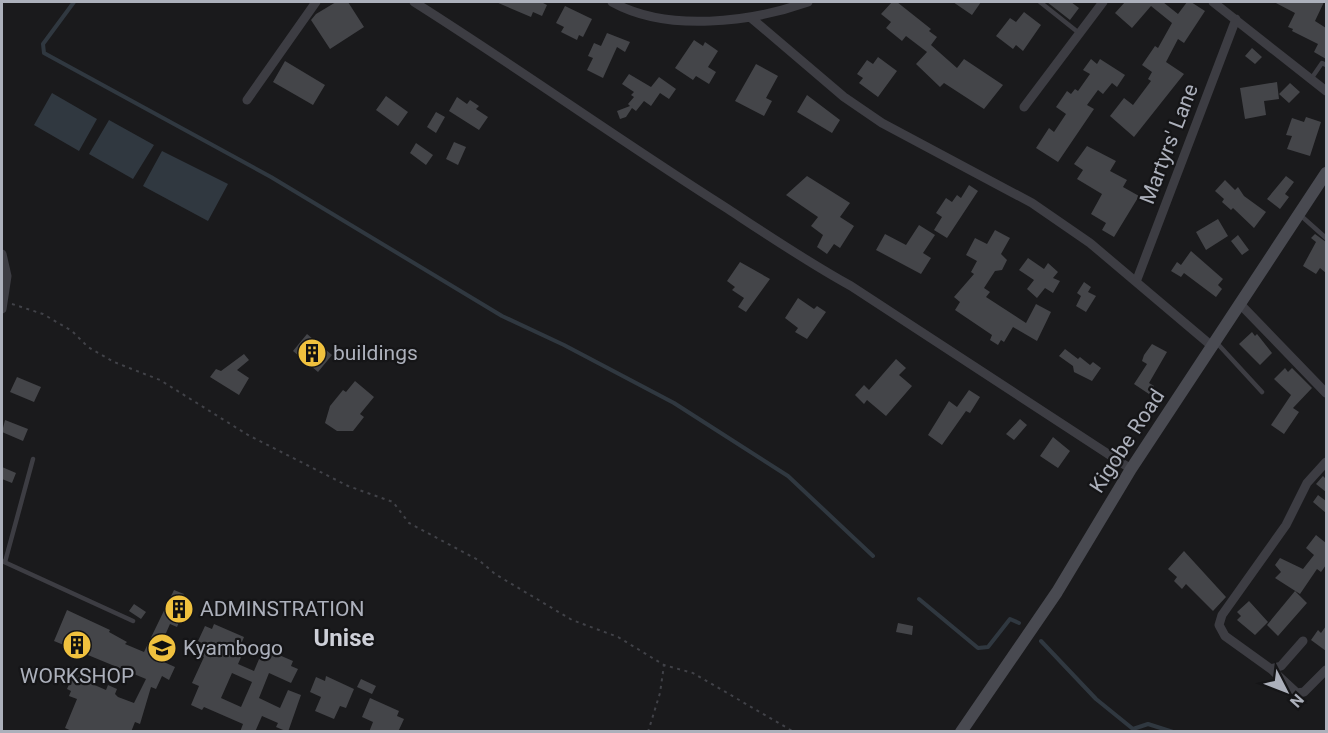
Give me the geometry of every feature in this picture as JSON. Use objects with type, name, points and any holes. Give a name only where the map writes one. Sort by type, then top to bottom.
[{"type":"street","points":[[248,100],[316,2]]},
{"type":"street","points":[[414,2],[496,54],[613,136],[810,264],[851,286],[1131,469]]},
{"type":"street","points":[[612,2],[662,18],[705,21],[750,17],[808,2]]},
{"type":"street","points":[[1024,107],[1103,2]]},
{"type":"street","points":[[1213,2],[1326,91]]},
{"type":"street","points":[[1227,12],[1232,2]]},
{"type":"street","points":[[750,17],[784,48],[854,104],[911,140],[1032,203],[1090,243],[1215,344]]},
{"type":"street","name":"Martyrs' Lane","points":[[1136,282],[1236,19]]},
{"type":"street","name":"Kigobe Road","points":[[962,732],[1057,592],[1131,469],[1326,173]]},
{"type":"street","points":[[2,254],[7,276],[3,305]]},
{"type":"street","points":[[1241,305],[1326,393]]},
{"type":"street","points":[[1326,462],[1307,483],[1286,525],[1222,615],[1219,625],[1225,636],[1271,669],[1298,693],[1304,692],[1326,670]]},
{"type":"street","points":[[1271,669],[1281,666],[1303,641]]},
{"type":"lane","points":[[1040,2],[1079,33]]},
{"type":"lane","points":[[1311,79],[1322,63],[1326,65]]},
{"type":"lane","points":[[1299,214],[1326,238]]},
{"type":"lane","points":[[1215,344],[1262,392]]},
{"type":"lane","points":[[33,459],[3,561],[133,621]]},
{"type":"path","points":[[3,305],[43,314],[72,331],[88,347],[114,362],[160,380],[248,435],[348,486],[393,502],[409,523],[480,561],[524,592],[572,620],[618,637],[664,665],[693,673],[794,732]]},
{"type":"path","points":[[648,732],[660,693],[664,665]]},
{"type":"shaded area","points":[[52,93],[97,119],[79,151],[34,125]]},
{"type":"shaded area","points":[[109,120],[154,145],[133,179],[89,154]]},
{"type":"shaded area","points":[[162,151],[228,184],[208,221],[143,186]]},
{"type":"building","points":[[336,2],[348,2],[364,27],[330,49],[311,20],[316,14]]},
{"type":"building","points":[[496,2],[541,2],[547,5],[542,16],[533,12],[531,17]]},
{"type":"building","points":[[892,2],[897,2],[931,29],[929,31],[937,37],[931,45],[957,68],[964,59],[1003,85],[984,109],[944,83],[940,87],[916,64],[927,52],[906,36],[902,41],[886,28],[891,22],[881,14]]},
{"type":"building","points":[[953,2],[981,2],[972,15]]},
{"type":"building","points":[[1047,2],[1071,2],[1079,8],[1070,20]]},
{"type":"building","points":[[1125,2],[1163,2],[1178,14],[1187,2],[1191,2],[1205,11],[1184,43],[1178,39],[1166,62],[1184,74],[1134,137],[1110,116],[1124,98],[1133,105],[1151,81],[1148,79],[1152,72],[1142,65],[1155,46],[1158,48],[1172,23],[1151,6],[1132,28],[1115,13]]},
{"type":"building","points":[[1274,2],[1324,2],[1315,21],[1326,28],[1326,59],[1314,52],[1318,44],[1288,27],[1295,13]]},
{"type":"building","points":[[565,6],[592,19],[583,37],[579,35],[577,40],[561,32],[564,27],[556,23]]},
{"type":"building","points":[[1024,12],[1041,25],[1023,51],[1016,45],[1013,49],[996,36],[1010,18],[1016,22]]},
{"type":"building","points":[[607,33],[630,42],[625,52],[617,47],[603,78],[587,70],[593,58],[588,56],[594,43],[601,46]]},
{"type":"building","points":[[694,40],[703,46],[705,42],[718,51],[708,67],[716,72],[709,84],[696,76],[693,80],[675,68]]},
{"type":"building","points":[[1252,48],[1262,57],[1255,64],[1245,56]]},
{"type":"building","points":[[878,57],[897,71],[878,97],[859,83],[863,78],[857,74],[867,60],[873,64]]},
{"type":"building","points":[[1091,59],[1097,64],[1100,59],[1125,75],[1117,87],[1112,83],[1103,94],[1098,90],[1087,105],[1094,109],[1058,162],[1036,148],[1049,128],[1054,132],[1066,114],[1056,107],[1067,91],[1071,94],[1075,89],[1078,91],[1090,74],[1083,70]]},
{"type":"building","points":[[285,61],[325,85],[313,105],[273,82]]},
{"type":"building","points":[[756,64],[778,76],[766,98],[772,101],[764,116],[735,101]]},
{"type":"building","points":[[629,74],[651,87],[659,77],[676,89],[669,99],[660,93],[651,106],[644,101],[636,111],[632,108],[626,117],[620,119],[617,111],[630,106],[628,104],[634,97],[631,95],[634,92],[622,84]]},
{"type":"building","points":[[1277,82],[1279,99],[1264,101],[1266,115],[1245,119],[1240,88]]},
{"type":"building","points":[[1290,83],[1300,92],[1289,103],[1279,94]]},
{"type":"building","points":[[807,95],[840,120],[832,133],[797,112]]},
{"type":"building","points":[[386,96],[408,112],[398,126],[376,110]]},
{"type":"building","points":[[457,97],[467,104],[470,100],[479,106],[476,109],[488,117],[479,130],[449,111]]},
{"type":"building","points":[[436,112],[445,117],[436,133],[427,127]]},
{"type":"building","points":[[1306,117],[1321,122],[1310,156],[1287,149],[1292,136],[1286,135],[1292,118],[1304,122]]},
{"type":"building","points":[[454,142],[466,147],[458,165],[446,159]]},
{"type":"building","points":[[416,143],[433,155],[426,165],[410,153]]},
{"type":"building","points":[[1087,146],[1116,161],[1110,171],[1127,180],[1123,187],[1139,196],[1114,237],[1102,230],[1106,223],[1091,214],[1102,194],[1077,179],[1083,170],[1074,164]]},
{"type":"building","points":[[807,176],[850,203],[840,217],[854,226],[840,248],[834,244],[827,254],[817,247],[823,235],[811,226],[818,217],[786,195]]},
{"type":"building","points":[[1286,176],[1294,182],[1285,194],[1289,197],[1280,209],[1267,199]]},
{"type":"building","points":[[1225,180],[1235,190],[1238,187],[1244,196],[1266,212],[1254,228],[1233,208],[1231,210],[1222,202],[1224,199],[1215,191]]},
{"type":"building","points":[[969,185],[978,191],[947,238],[934,230],[942,217],[936,213],[946,198],[952,202],[957,195],[961,198]]},
{"type":"building","points":[[1218,219],[1228,236],[1206,250],[1196,232]]},
{"type":"building","points":[[919,225],[935,235],[923,253],[931,258],[921,274],[876,250],[885,234],[906,245]]},
{"type":"building","points":[[995,230],[1010,238],[1001,254],[1007,260],[1002,270],[995,271],[984,288],[990,292],[986,297],[1026,323],[1036,304],[1051,312],[1037,341],[1013,327],[1004,342],[1001,340],[998,345],[990,340],[992,335],[955,310],[960,302],[954,297],[974,274],[971,272],[977,261],[966,255],[975,238],[987,244]]},
{"type":"building","points":[[1315,234],[1326,242],[1326,273],[1320,268],[1316,274],[1303,266],[1316,242],[1311,238]]},
{"type":"building","points":[[1238,235],[1249,250],[1242,255],[1231,241]]},
{"type":"building","points":[[1191,251],[1223,279],[1218,285],[1222,289],[1216,297],[1184,273],[1181,277],[1171,271],[1177,262],[1181,265]]},
{"type":"building","points":[[1028,258],[1044,269],[1048,263],[1058,272],[1053,278],[1060,281],[1053,293],[1045,288],[1037,298],[1027,289],[1034,280],[1019,270]]},
{"type":"building","points":[[740,262],[770,279],[746,312],[738,307],[744,298],[732,290],[735,287],[727,281]]},
{"type":"building","points":[[1084,282],[1091,287],[1088,292],[1096,296],[1086,312],[1076,306],[1081,296],[1077,293]]},
{"type":"building","points":[[798,298],[814,309],[817,306],[826,312],[807,339],[795,332],[798,328],[785,318]]},
{"type":"building","points":[[1252,332],[1255,336],[1257,334],[1272,353],[1260,365],[1239,344]]},
{"type":"building","name":"buildings","points":[[307,334],[332,355],[318,372],[293,351]]},
{"type":"building","points":[[1152,344],[1167,352],[1149,383],[1154,386],[1149,394],[1134,384],[1147,364],[1142,361]]},
{"type":"building","points":[[1065,349],[1078,359],[1080,357],[1090,365],[1093,362],[1101,368],[1092,381],[1074,372],[1073,366],[1059,356]]},
{"type":"building","points":[[244,354],[249,360],[237,370],[249,378],[239,395],[210,377],[216,369],[221,371]]},
{"type":"building","points":[[896,359],[906,368],[899,375],[912,386],[886,416],[867,400],[864,404],[855,395],[864,385],[869,390]]},
{"type":"building","points":[[1285,368],[1288,372],[1292,368],[1312,388],[1293,408],[1299,412],[1284,434],[1271,425],[1291,395],[1274,379]]},
{"type":"building","points":[[17,377],[41,387],[34,402],[10,392]]},
{"type":"building","points":[[355,381],[374,397],[360,414],[364,417],[353,431],[337,431],[325,423],[330,406],[343,390],[346,392]]},
{"type":"building","points":[[969,390],[980,397],[970,413],[966,411],[942,445],[928,435],[949,401],[957,407]]},
{"type":"building","points":[[1020,419],[1027,425],[1014,440],[1006,434]]},
{"type":"building","points":[[5,420],[28,429],[23,441],[2,432]]},
{"type":"building","points":[[1053,437],[1070,451],[1058,468],[1040,456]]},
{"type":"building","points":[[2,467],[16,473],[12,483],[2,479]]},
{"type":"building","points":[[1323,476],[1326,479],[1326,492],[1316,484]]},
{"type":"building","points":[[1318,495],[1326,501],[1326,513],[1313,502]]},
{"type":"building","points":[[1316,535],[1326,543],[1326,565],[1321,572],[1317,569],[1300,594],[1275,578],[1281,572],[1275,565],[1280,558],[1303,569],[1314,555],[1306,548]]},
{"type":"building","points":[[1184,551],[1226,597],[1213,611],[1186,584],[1182,589],[1174,581],[1177,577],[1168,569]]},
{"type":"building","points":[[174,590],[184,594],[181,600],[187,603],[177,627],[170,624],[155,658],[175,667],[169,680],[162,676],[156,689],[151,687],[140,724],[135,722],[131,732],[74,732],[65,728],[77,699],[69,696],[71,691],[67,689],[73,675],[78,677],[80,672],[89,675],[87,681],[90,683],[106,690],[108,685],[117,689],[115,694],[118,697],[134,703],[146,679],[54,641],[67,610],[110,630],[109,632],[127,642],[125,644],[144,652]]},
{"type":"building","points":[[1295,591],[1307,603],[1278,636],[1267,625]]},
{"type":"building","points":[[1249,601],[1268,622],[1255,635],[1237,620],[1241,616],[1237,612]]},
{"type":"building","points":[[134,604],[146,612],[141,619],[129,611]]},
{"type":"building","points":[[898,623],[913,626],[912,635],[896,632]]},
{"type":"building","points":[[214,624],[244,637],[242,642],[247,644],[238,664],[254,671],[262,652],[270,656],[272,652],[293,661],[291,666],[298,669],[291,683],[269,673],[259,698],[280,708],[288,690],[301,695],[288,732],[276,727],[278,723],[262,716],[255,732],[240,732],[243,724],[204,707],[202,710],[191,705],[199,686],[192,683],[204,657],[198,654],[204,644],[198,641],[205,626],[212,629]],"holes":[[[232,673],[252,682],[241,707],[221,698]]]},
{"type":"building","points":[[1326,626],[1326,651],[1311,640],[1318,630],[1321,633]]},
{"type":"building","points":[[326,676],[354,689],[346,708],[340,706],[334,719],[315,711],[321,697],[310,692],[316,677],[325,681]]},
{"type":"building","points":[[361,679],[376,686],[372,694],[357,687]]},
{"type":"building","points":[[370,698],[399,711],[397,716],[404,719],[398,732],[369,732],[373,722],[362,717]]},
{"type":"waterway","points":[[74,2],[43,44],[44,53],[271,177],[502,316],[564,345],[674,403],[788,476],[873,556]]},
{"type":"waterway","points":[[919,599],[978,648],[988,647],[1010,619],[1019,623]]},
{"type":"waterway","points":[[1041,641],[1096,699],[1133,729],[1148,724],[1173,732]]},
{"type":"place","name":"buildings","points":[[312,353]]},
{"type":"place","name":"ADMINSTRATION","points":[[179,609]]},
{"type":"place","name":"WORKSHOP","points":[[77,645]]},
{"type":"place","name":"Kyambogo","points":[[162,648]]},
{"type":"district","name":"Unise","points":[[344,638]]}]
